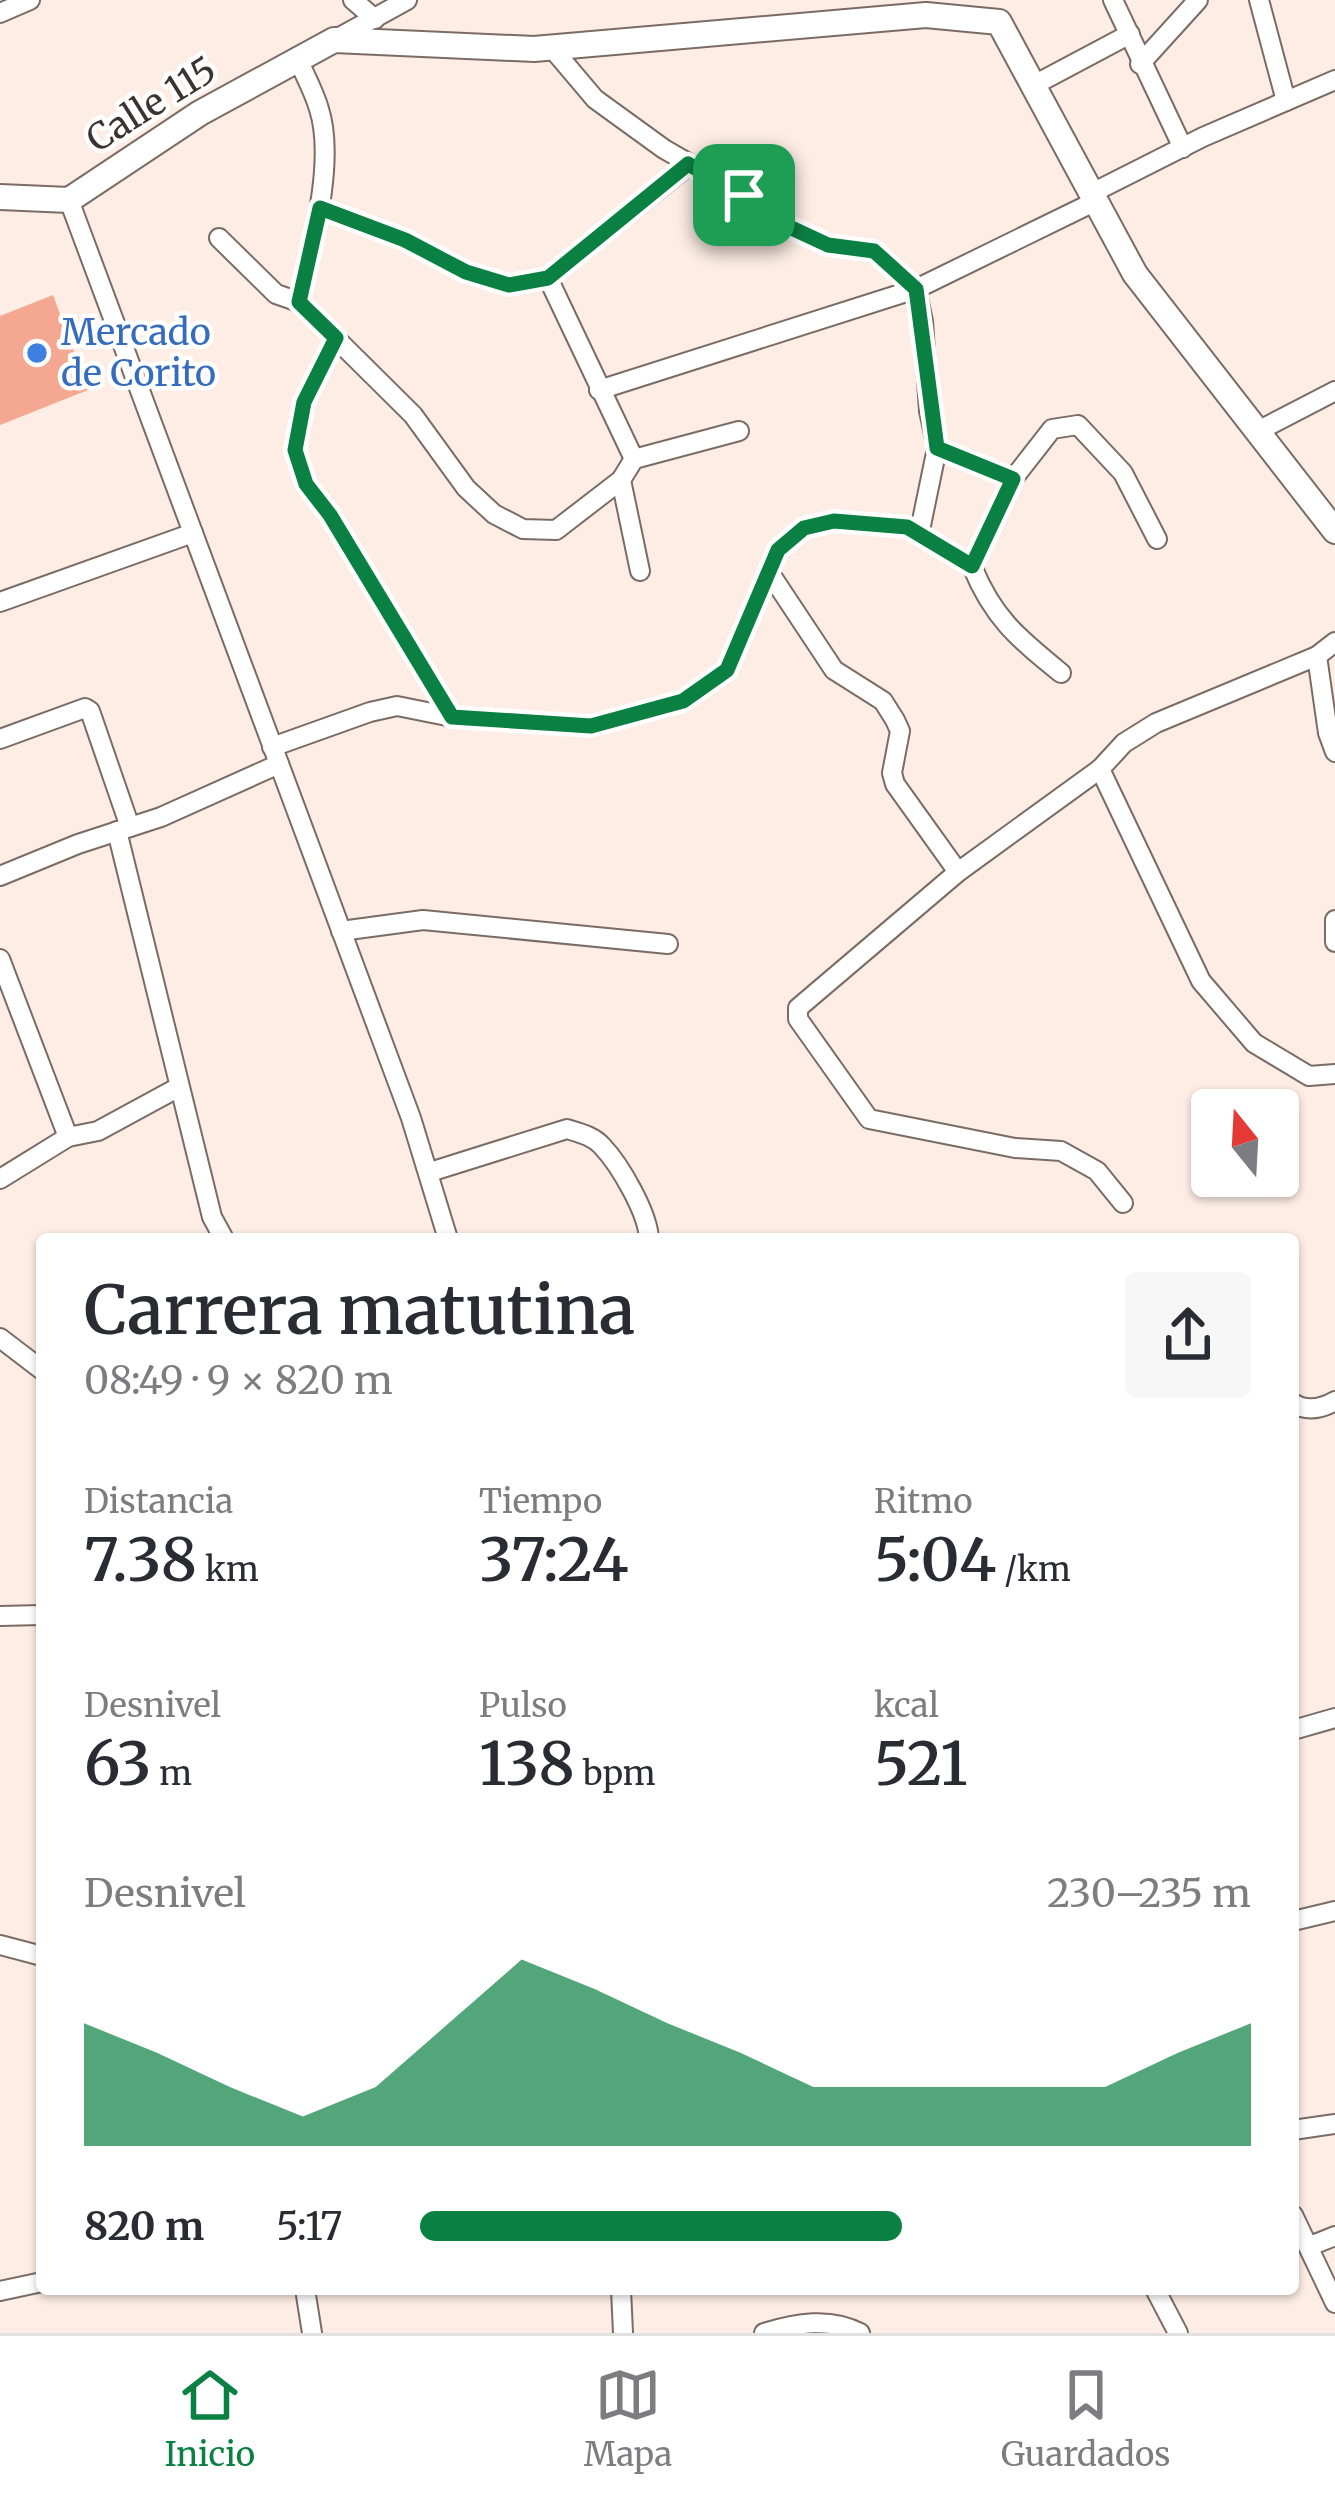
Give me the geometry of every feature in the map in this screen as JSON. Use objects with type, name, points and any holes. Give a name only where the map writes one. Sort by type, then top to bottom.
[{"type":"street","points":[[0,13],[30,0]]},
{"type":"street","points":[[353,0],[375,19]]},
{"type":"street","points":[[334,40],[407,0]]},
{"type":"street","points":[[1113,0],[1183,148]]},
{"type":"street","points":[[1140,64],[1198,0]]},
{"type":"street","points":[[1259,0],[1286,101]]},
{"type":"street","points":[[334,40],[551,47],[995,11],[1136,274],[1335,531]]},
{"type":"street","points":[[1034,86],[1130,34]]},
{"type":"street","name":"Calle 115","points":[[0,197],[68,200],[200,113],[334,40]]},
{"type":"street","points":[[551,47],[595,99],[688,164],[806,235],[828,245],[874,251],[916,289],[937,448],[919,535]]},
{"type":"street","points":[[297,57],[323,128],[320,208],[299,302]]},
{"type":"street","points":[[599,390],[916,289],[1183,148],[1335,80]]},
{"type":"street","points":[[320,208],[405,240],[466,272],[509,285],[548,278],[688,164]]},
{"type":"street","points":[[68,200],[430,1172],[446,1233]]},
{"type":"street","points":[[219,238],[276,294],[299,302],[413,415],[466,488],[494,514],[523,529],[556,530],[621,480],[634,459],[739,431]]},
{"type":"street","points":[[548,278],[634,459]]},
{"type":"street","points":[[336,338],[304,402],[295,450],[306,484],[452,717]]},
{"type":"street","points":[[1258,431],[1335,391]]},
{"type":"street","points":[[972,566],[1013,479],[1052,429],[1078,425],[1123,473],[1157,539]]},
{"type":"street","points":[[937,448],[1013,479]]},
{"type":"street","points":[[621,480],[640,571]]},
{"type":"street","points":[[0,876],[124,829],[370,712],[397,706],[452,717],[591,726],[683,701],[727,670],[778,550],[804,528],[834,521],[907,527],[972,566],[985,598],[1007,629],[1061,673]]},
{"type":"street","points":[[0,602],[193,532]]},
{"type":"street","points":[[771,574],[835,670],[883,701],[895,720],[900,731],[892,773],[895,784],[958,872]]},
{"type":"street","points":[[1123,1203],[1097,1171],[1061,1151],[1016,1148],[869,1119],[798,1019],[798,1007],[958,872],[1100,769],[1124,743],[1156,724],[1317,656],[1335,642]]},
{"type":"street","points":[[1317,656],[1335,752]]},
{"type":"street","points":[[0,740],[85,708],[90,711],[124,829],[179,1087],[212,1217],[221,1233]]},
{"type":"street","points":[[1100,769],[1201,982],[1254,1042],[1310,1076],[1335,1074]]},
{"type":"street","points":[[341,931],[422,920],[668,944]]},
{"type":"street","points":[[1335,920],[1335,942]]},
{"type":"street","points":[[0,959],[68,1137]]},
{"type":"street","points":[[0,1179],[68,1137],[98,1131],[179,1087]]},
{"type":"street","points":[[430,1172],[568,1129],[602,1145],[644,1212],[648,1233]]},
{"type":"street","points":[[0,1338],[36,1365]]},
{"type":"street","points":[[1299,1407],[1316,1408],[1335,1401]]},
{"type":"street","points":[[0,1616],[36,1615]]},
{"type":"street","points":[[1299,1728],[1335,1718]]},
{"type":"street","points":[[1299,1920],[1335,1912]]},
{"type":"street","points":[[0,1946],[36,1955]]},
{"type":"street","points":[[1299,2129],[1335,2124]]},
{"type":"street","points":[[1299,2226],[1335,2303]]},
{"type":"street","points":[[1310,2246],[1335,2236]]},
{"type":"street","points":[[0,2291],[36,2283]]},
{"type":"street","points":[[306,2295],[312,2333]]},
{"type":"street","points":[[621,2295],[623,2333]]},
{"type":"street","points":[[1158,2295],[1178,2333]]},
{"type":"street","points":[[764,2333],[796,2323],[850,2330]]},
{"type":"building","name":"Mercado de Corito","points":[[53,295],[88,390],[0,425],[0,316]]},
{"type":"place","name":"Mercado de Corito","points":[[37,353]]},
{"type":"route","points":[[688,164],[744,195],[785,225],[828,245],[874,251],[916,289],[937,448],[1013,479],[972,566],[907,527],[834,521],[804,528],[778,550],[727,670],[683,701],[591,726],[452,717],[330,515],[306,484],[295,450],[304,402],[336,338],[299,302],[320,208],[405,240],[466,272],[509,285],[548,278],[688,164]]}]
